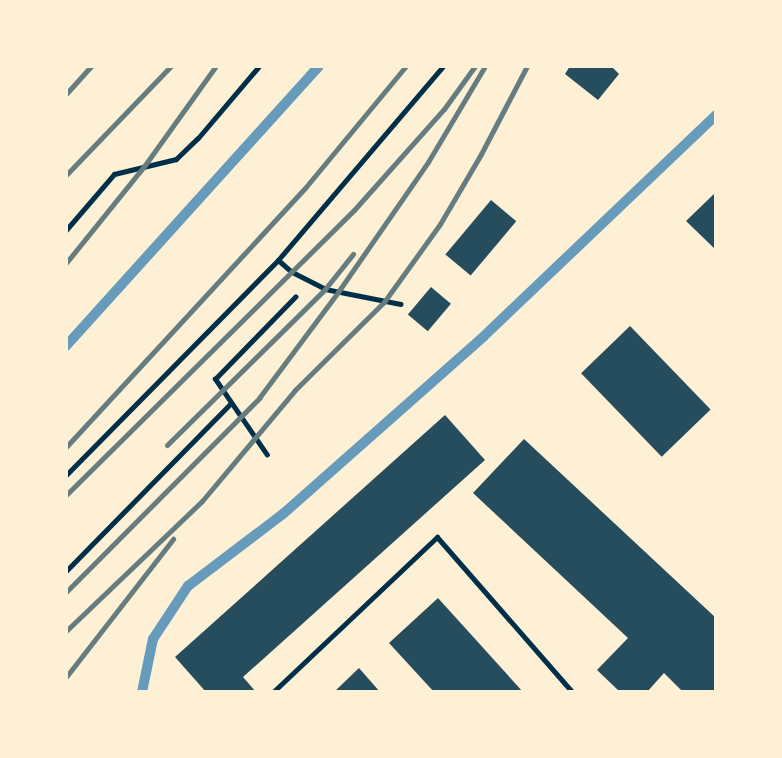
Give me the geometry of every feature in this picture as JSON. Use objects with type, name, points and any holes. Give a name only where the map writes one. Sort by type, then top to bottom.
[{"type":"lane","points":[[66,230],[114,174],[176,159],[198,138],[259,66]]},
{"type":"lane","points":[[66,475],[278,260],[443,66]]},
{"type":"lane","points":[[278,260],[325,289],[401,304]]},
{"type":"lane","points":[[273,691],[437,537],[572,691]]},
{"type":"path","points":[[267,455],[215,379],[310,282]]},
{"type":"path","points":[[66,571],[231,402]]},
{"type":"building","points":[[570,66],[611,66],[619,74],[598,100],[565,74]]},
{"type":"building","points":[[716,192],[716,250],[686,221]]},
{"type":"building","points":[[491,200],[516,221],[471,276],[445,254]]},
{"type":"building","points":[[431,287],[451,304],[428,331],[408,315]]},
{"type":"building","points":[[630,326],[711,409],[662,457],[581,373]]},
{"type":"building","points":[[445,415],[485,460],[243,677],[256,692],[206,692],[175,657]]},
{"type":"building","points":[[524,439],[716,618],[716,692],[683,692],[664,673],[647,692],[620,692],[597,670],[628,638],[473,493]]},
{"type":"building","points":[[438,598],[523,692],[434,692],[389,643]]},
{"type":"building","points":[[359,668],[380,692],[334,692]]},
{"type":"waterway","points":[[66,346],[319,66]]},
{"type":"waterway","points":[[142,692],[153,639],[188,586],[283,514],[484,336],[716,115]]},
{"type":"railway","points":[[66,94],[91,66]]},
{"type":"railway","points":[[66,175],[171,66]]},
{"type":"railway","points":[[66,263],[145,165],[216,66]]},
{"type":"railway","points":[[66,447],[305,188],[406,66]]},
{"type":"railway","points":[[66,495],[354,210],[444,109],[475,66]]},
{"type":"railway","points":[[66,592],[259,398],[338,292],[428,162],[485,66]]},
{"type":"railway","points":[[66,631],[202,501],[295,390],[384,302],[440,224],[481,154],[527,66]]},
{"type":"railway","points":[[167,445],[325,289],[353,254]]},
{"type":"railway","points":[[66,677],[173,539]]}]
